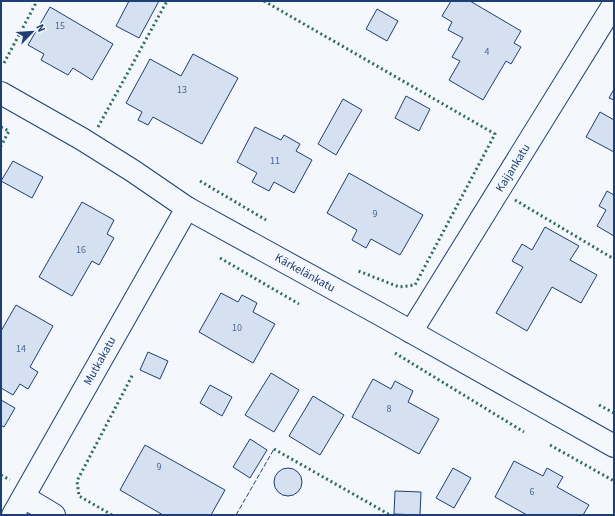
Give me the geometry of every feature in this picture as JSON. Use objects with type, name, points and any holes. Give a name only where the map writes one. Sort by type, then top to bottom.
[{"type":"street","name":"Kaijankatu","points":[[411,332],[614,4]]},
{"type":"street","name":"Kärkelänkatu","points":[[1,93],[82,139],[133,171],[187,208],[614,446]]},
{"type":"street","name":"Mutkakatu","points":[[18,506],[187,208]]},
{"type":"street","points":[[18,506],[54,515]]},
{"type":"building","points":[[129,1],[159,1],[139,38],[116,26]]},
{"type":"building","points":[[451,1],[470,1],[521,31],[514,43],[521,47],[511,64],[506,61],[483,100],[449,80],[460,61],[452,57],[463,38],[448,30],[452,22],[442,16]]},
{"type":"building","points":[[50,7],[113,44],[92,80],[73,68],[68,75],[41,60],[44,54],[28,45]]},
{"type":"building","points":[[377,9],[398,21],[387,41],[366,29]]},
{"type":"building","points":[[193,54],[238,78],[202,144],[153,117],[148,125],[138,120],[142,112],[126,103],[150,59],[181,76]]},
{"type":"building","points":[[614,89],[614,100],[609,98]]},
{"type":"building","points":[[406,96],[430,109],[419,131],[395,118]]},
{"type":"building","points":[[343,99],[362,110],[336,155],[318,144]]},
{"type":"building","points":[[600,112],[614,120],[614,152],[586,137]]},
{"type":"building","points":[[255,127],[281,140],[284,135],[300,144],[296,151],[312,160],[294,193],[274,182],[269,191],[252,182],[257,173],[237,162]]},
{"type":"building","points":[[13,161],[43,177],[32,198],[1,181]]},
{"type":"building","points":[[349,173],[423,215],[400,255],[371,239],[366,248],[352,240],[357,230],[327,213]]},
{"type":"building","points":[[607,191],[614,195],[614,236],[597,226],[606,210],[599,206]]},
{"type":"building","points":[[82,202],[114,220],[107,234],[114,238],[99,265],[92,261],[72,296],[39,277]]},
{"type":"building","points":[[545,227],[579,246],[570,260],[597,275],[581,303],[552,287],[527,331],[496,313],[523,267],[512,261],[522,244],[532,250]]},
{"type":"building","points":[[221,293],[238,302],[242,295],[257,303],[253,312],[275,324],[253,363],[199,332]]},
{"type":"building","points":[[16,305],[53,326],[30,367],[38,372],[28,389],[20,384],[13,395],[1,388],[1,331]]},
{"type":"building","points":[[148,352],[168,361],[160,379],[140,370]]},
{"type":"building","points":[[271,373],[299,390],[274,432],[245,415]]},
{"type":"building","points":[[373,379],[391,389],[395,381],[413,391],[408,402],[439,419],[419,454],[352,417]]},
{"type":"building","points":[[210,385],[232,397],[222,416],[200,403]]},
{"type":"building","points":[[313,396],[344,415],[320,455],[289,436]]},
{"type":"building","points":[[1,400],[15,408],[4,427],[1,425]]},
{"type":"building","points":[[250,439],[267,450],[250,478],[233,467]]},
{"type":"building","points":[[145,445],[225,490],[211,515],[163,515],[120,490]]},
{"type":"building","points":[[514,461],[543,476],[547,468],[563,477],[557,487],[589,505],[583,515],[527,515],[495,497]]},
{"type":"building","points":[[288,468],[298,472],[302,482],[298,492],[288,496],[278,492],[274,482],[278,472]]},
{"type":"building","points":[[453,468],[471,478],[454,508],[436,498]]},
{"type":"building","points":[[395,491],[421,492],[420,515],[394,514]]},
{"type":"hedge","points":[[4,63],[37,1]]},
{"type":"hedge","points":[[98,127],[167,1]]},
{"type":"hedge","points":[[264,1],[495,134],[415,285],[399,287],[356,270]]},
{"type":"hedge","points":[[1,127],[9,131],[1,146]]},
{"type":"hedge","points":[[200,181],[266,220]]},
{"type":"hedge","points":[[515,200],[614,259]]},
{"type":"hedge","points":[[220,258],[299,304]]},
{"type":"hedge","points":[[395,353],[524,432]]},
{"type":"hedge","points":[[112,515],[79,496],[77,481],[133,374]]},
{"type":"hedge","points":[[599,405],[614,413]]},
{"type":"hedge","points":[[550,445],[614,481]]},
{"type":"hedge","points":[[274,449],[390,515]]},
{"type":"hedge","points":[[1,475],[10,480]]},
{"type":"fence","points":[[236,515],[274,449]]}]
